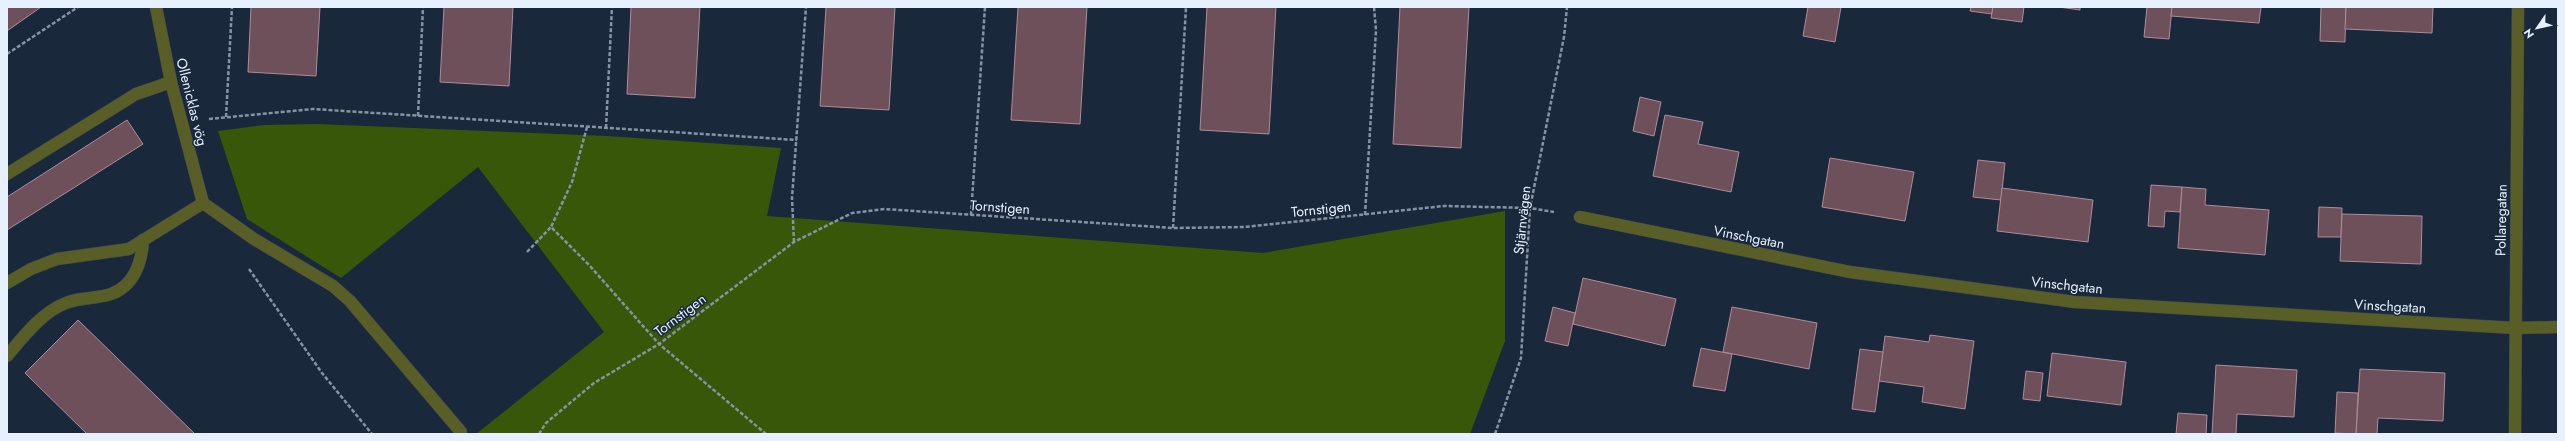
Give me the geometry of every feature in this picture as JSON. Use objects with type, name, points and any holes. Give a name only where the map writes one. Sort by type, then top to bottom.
[{"type":"street","name":"Ollenicklas vög","points":[[156,7],[171,82],[203,203]]},
{"type":"street","name":"Pollaregatan","points":[[2515,434],[2518,7]]},
{"type":"street","points":[[7,174],[136,94],[171,82]]},
{"type":"street","points":[[7,283],[31,269],[57,259],[129,249],[203,203],[254,239],[333,286],[350,301],[461,432]]},
{"type":"street","name":"Vinschgatan","points":[[1580,217],[1850,272],[2075,302],[2515,328],[2558,327]]},
{"type":"street","points":[[7,356],[49,312],[66,303],[111,294],[125,285],[136,272],[142,258],[143,240]]},
{"type":"path","points":[[7,54],[78,7]]},
{"type":"path","points":[[226,117],[232,7]]},
{"type":"path","points":[[418,116],[423,7]]},
{"type":"path","points":[[606,128],[612,7]]},
{"type":"path","points":[[794,242],[792,198],[806,7]]},
{"type":"path","points":[[971,215],[985,7]]},
{"type":"path","points":[[1173,228],[1186,7]]},
{"type":"path","points":[[1365,215],[1376,30],[1374,7]]},
{"type":"path","name":"Stjärnvägen","points":[[1495,434],[1521,358],[1530,208],[1564,37],[1567,7]]},
{"type":"path","points":[[181,122],[313,109],[797,140]]},
{"type":"path","points":[[527,252],[551,227],[572,182],[587,127]]},
{"type":"path","name":"Tornstigen","points":[[539,434],[546,423],[594,384],[659,344],[794,242],[852,213],[884,209],[1173,228],[1244,227],[1444,206],[1530,208]]},
{"type":"path","points":[[551,227],[590,266],[659,344],[766,434]]},
{"type":"path","points":[[247,266],[322,373],[372,434]]},
{"type":"green space","points":[[317,124],[607,136],[781,148],[767,216],[1263,253],[1505,211],[1505,341],[1470,434],[476,434],[604,332],[478,167],[341,278],[247,219],[218,131],[264,125]]},
{"type":"building","points":[[7,7],[41,7],[7,31]]},
{"type":"building","points":[[251,7],[320,7],[316,76],[248,72]]},
{"type":"building","points":[[444,7],[513,7],[509,86],[440,82]]},
{"type":"building","points":[[631,7],[700,7],[695,98],[627,94]]},
{"type":"building","points":[[826,7],[895,7],[889,110],[820,106]]},
{"type":"building","points":[[1018,7],[1087,7],[1080,124],[1011,120]]},
{"type":"building","points":[[1207,7],[1276,7],[1269,134],[1200,130]]},
{"type":"building","points":[[1400,7],[1469,7],[1461,148],[1393,144]]},
{"type":"building","points":[[1808,7],[1841,7],[1835,42],[1803,36]]},
{"type":"building","points":[[1971,7],[1993,7],[1992,14],[1970,11]]},
{"type":"building","points":[[1993,7],[2024,7],[2022,22],[1991,18]]},
{"type":"building","points":[[2059,7],[2080,7],[2080,10]]},
{"type":"building","points":[[2147,7],[2172,7],[2169,39],[2144,37]]},
{"type":"building","points":[[2172,7],[2261,7],[2259,23],[2171,16]]},
{"type":"building","points":[[2321,7],[2346,7],[2345,42],[2320,41]]},
{"type":"building","points":[[2346,7],[2433,7],[2432,33],[2345,29]]},
{"type":"building","points":[[1640,97],[1661,102],[1654,136],[1633,131]]},
{"type":"building","points":[[1665,115],[1703,122],[1698,144],[1739,152],[1731,192],[1653,176]]},
{"type":"building","points":[[127,120],[143,144],[7,230],[7,197]]},
{"type":"building","points":[[1830,158],[1914,172],[1905,221],[1822,207]]},
{"type":"building","points":[[1978,160],[2005,163],[2001,200],[1973,197]]},
{"type":"building","points":[[2151,185],[2182,187],[2180,212],[2165,211],[2164,227],[2148,226]]},
{"type":"building","points":[[2182,187],[2206,189],[2205,205],[2269,210],[2265,255],[2178,248]]},
{"type":"building","points":[[2002,188],[2093,200],[2088,242],[1997,231]]},
{"type":"building","points":[[2319,207],[2342,208],[2341,237],[2318,237]]},
{"type":"building","points":[[2342,214],[2422,216],[2421,264],[2340,261]]},
{"type":"building","points":[[1583,278],[1676,299],[1665,346],[1573,324]]},
{"type":"building","points":[[1553,307],[1575,313],[1568,346],[1545,341]]},
{"type":"building","points":[[1732,307],[1817,323],[1809,369],[1723,352]]},
{"type":"building","points":[[78,320],[195,434],[87,434],[25,373]]},
{"type":"building","points":[[1930,335],[1974,341],[1965,409],[1922,402],[1924,387],[1879,381],[1885,336],[1929,342]]},
{"type":"building","points":[[1701,348],[1732,354],[1725,391],[1693,386]]},
{"type":"building","points":[[1860,349],[1883,352],[1875,412],[1852,409]]},
{"type":"building","points":[[2052,353],[2126,362],[2121,405],[2047,396]]},
{"type":"building","points":[[2216,365],[2297,370],[2294,417],[2237,414],[2236,434],[2212,434]]},
{"type":"building","points":[[2360,369],[2445,373],[2443,421],[2378,418],[2377,434],[2356,434]]},
{"type":"building","points":[[2026,371],[2043,373],[2040,401],[2023,399]]},
{"type":"building","points":[[2337,392],[2358,393],[2356,434],[2335,433]]},
{"type":"building","points":[[2178,413],[2207,415],[2206,434],[2176,434]]}]
